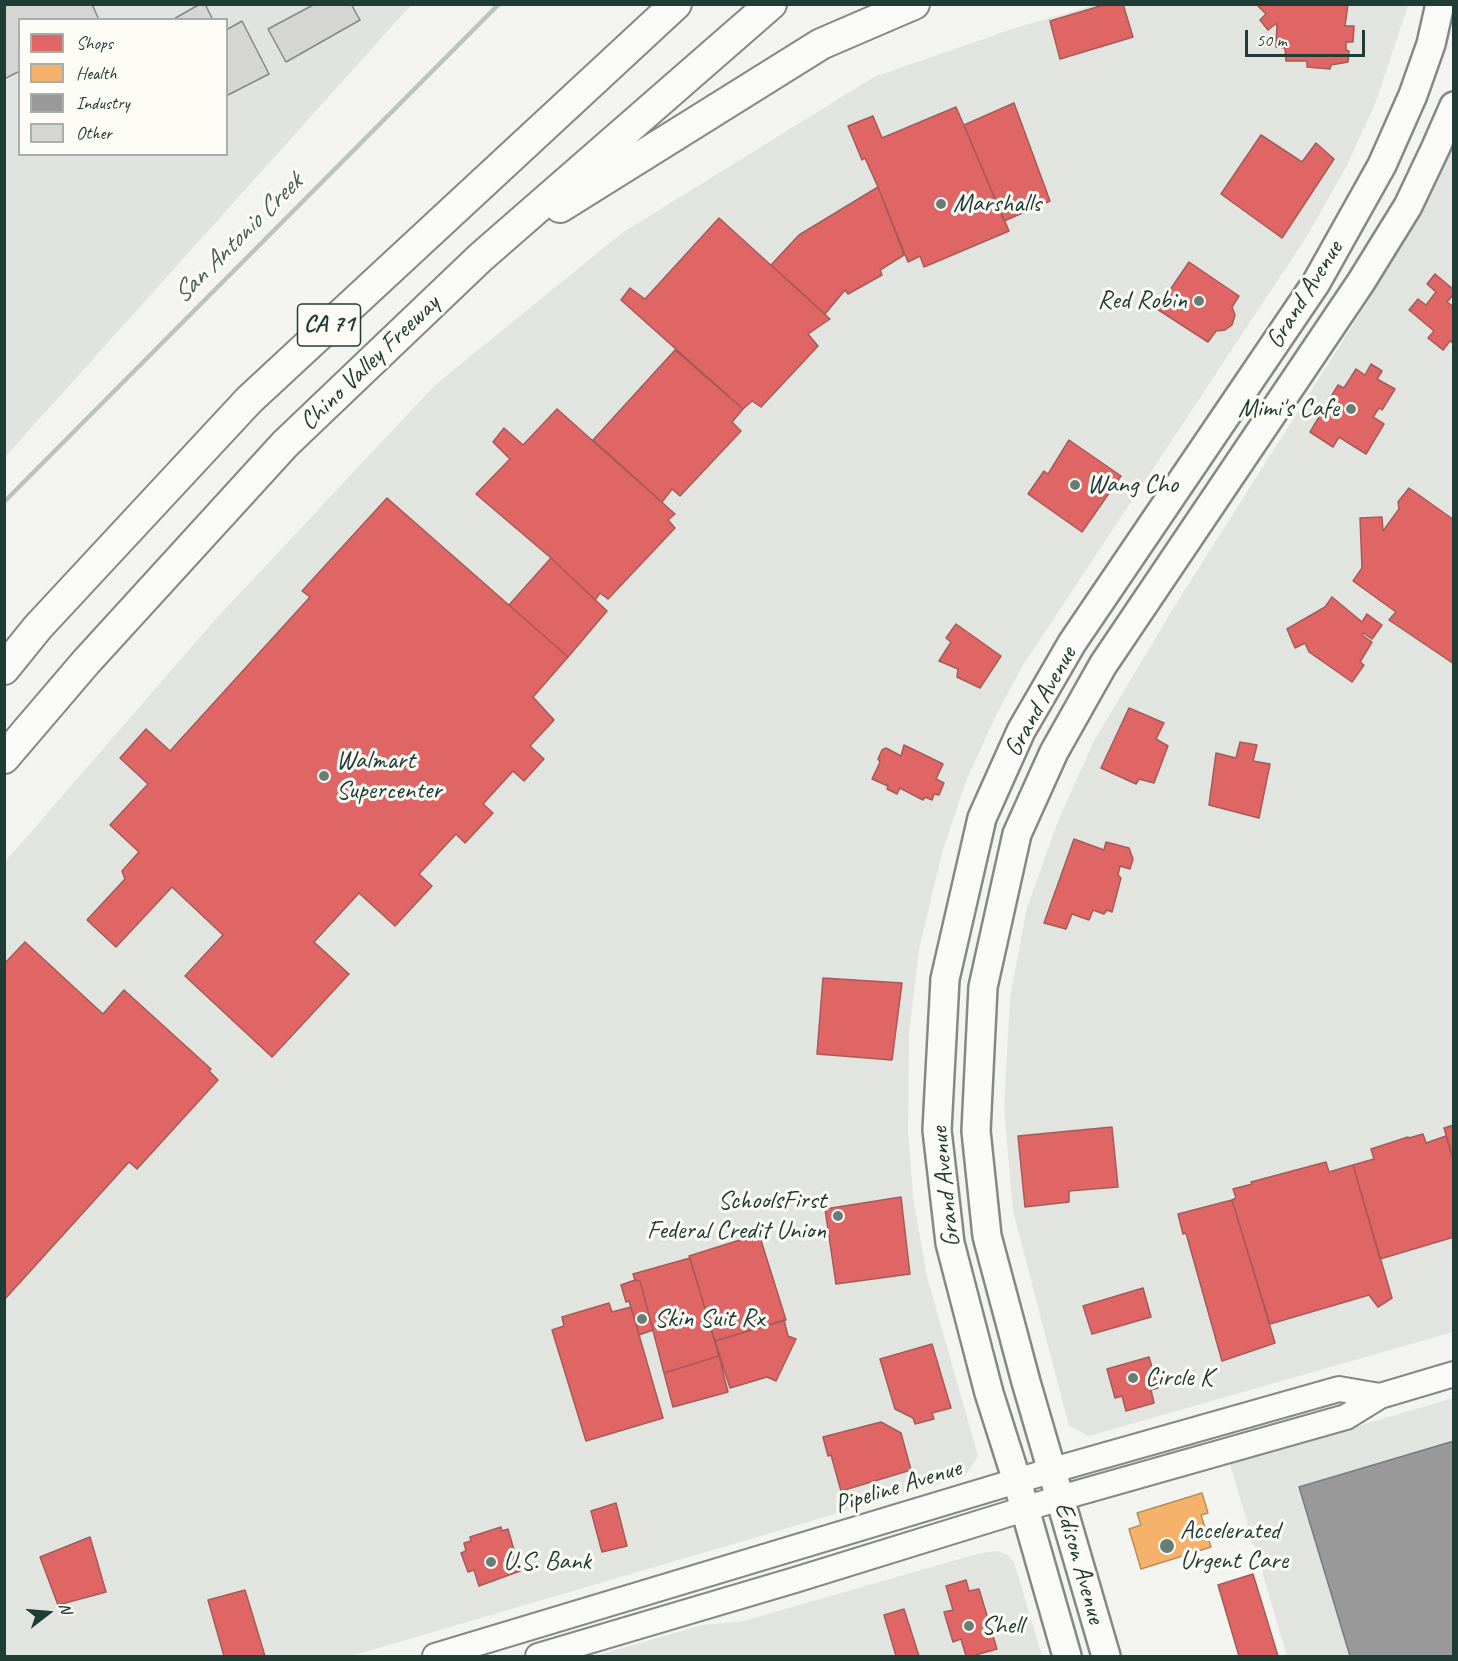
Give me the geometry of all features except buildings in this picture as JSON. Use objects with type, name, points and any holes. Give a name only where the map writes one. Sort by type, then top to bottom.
[{"type":"highway","name":"Chino Valley Freeway","points":[[4,758],[86,662],[285,444],[481,257],[771,4]]},
{"type":"highway","points":[[481,257],[821,44],[914,4]]},
{"type":"highway","name":"Chino Valley Freeway","points":[[4,669],[38,627],[249,400],[675,5]]},
{"type":"main road","name":"Grand Avenue","points":[[1017,1481],[989,1393],[950,1243],[938,1130],[945,979],[982,818],[1021,731],[1072,643],[1316,283],[1382,165],[1413,95],[1431,44],[1440,4]]},
{"type":"main road","name":"Grand Avenue","points":[[1053,1470],[1026,1382],[987,1236],[976,1131],[983,987],[1017,834],[1054,752],[1103,665],[1361,282],[1412,198],[1454,106]]},
{"type":"main road","name":"Pipeline Avenue","points":[[538,1656],[1060,1498],[1346,1417],[1380,1396],[1454,1374]]},
{"type":"main road","name":"Pipeline Avenue","points":[[435,1656],[1053,1470],[1339,1389],[1380,1396]]},
{"type":"main road","name":"Edison Avenue","points":[[1053,1470],[1106,1656]]},
{"type":"main road","name":"Edison Avenue","points":[[1017,1481],[1067,1656]]},
{"type":"shaded area","points":[[5,5],[411,5],[5,457]]},
{"type":"shaded area","points":[[1094,5],[1408,5],[1375,104],[1346,167],[1307,236],[1023,665],[996,715],[966,781],[942,853],[919,949],[909,1034],[908,1131],[913,1197],[927,1277],[978,1456],[965,1476],[351,1656],[5,1656],[5,862],[214,621],[435,385],[622,233],[874,77],[1015,28]]},
{"type":"shaded area","points":[[1453,142],[1453,1332],[1089,1436],[1069,1426],[1013,1211],[1004,1108],[1010,997],[1027,908],[1058,821],[1094,741],[1176,604],[1373,293],[1429,197]]},
{"type":"shaded area","points":[[1453,1398],[1453,1656],[1287,1656],[1230,1464]]},
{"type":"shaded area","points":[[996,1551],[1006,1554],[1014,1562],[1042,1656],[595,1656],[702,1625],[740,1622],[977,1554]]},
{"type":"waterway","name":"San Antonio Creek","points":[[4,502],[499,4]]},
{"type":"place","name":"Marshalls","points":[[941,204]]},
{"type":"place","name":"Red Robin","points":[[1199,301]]},
{"type":"place","name":"Mimi's Cafe","points":[[1351,409]]},
{"type":"place","name":"Wang Cho","points":[[1075,485]]},
{"type":"place","name":"Walmart Supercenter","points":[[324,776]]},
{"type":"place","name":"SchoolsFirst Federal Credit Union","points":[[838,1216]]},
{"type":"place","name":"Skin Suit Rx","points":[[642,1319]]},
{"type":"place","name":"Circle K","points":[[1133,1378]]},
{"type":"place","name":"Accelerated Urgent Care","points":[[1167,1546]]},
{"type":"place","name":"U.S. Bank","points":[[491,1562]]},
{"type":"place","name":"Shell","points":[[969,1626]]}]
